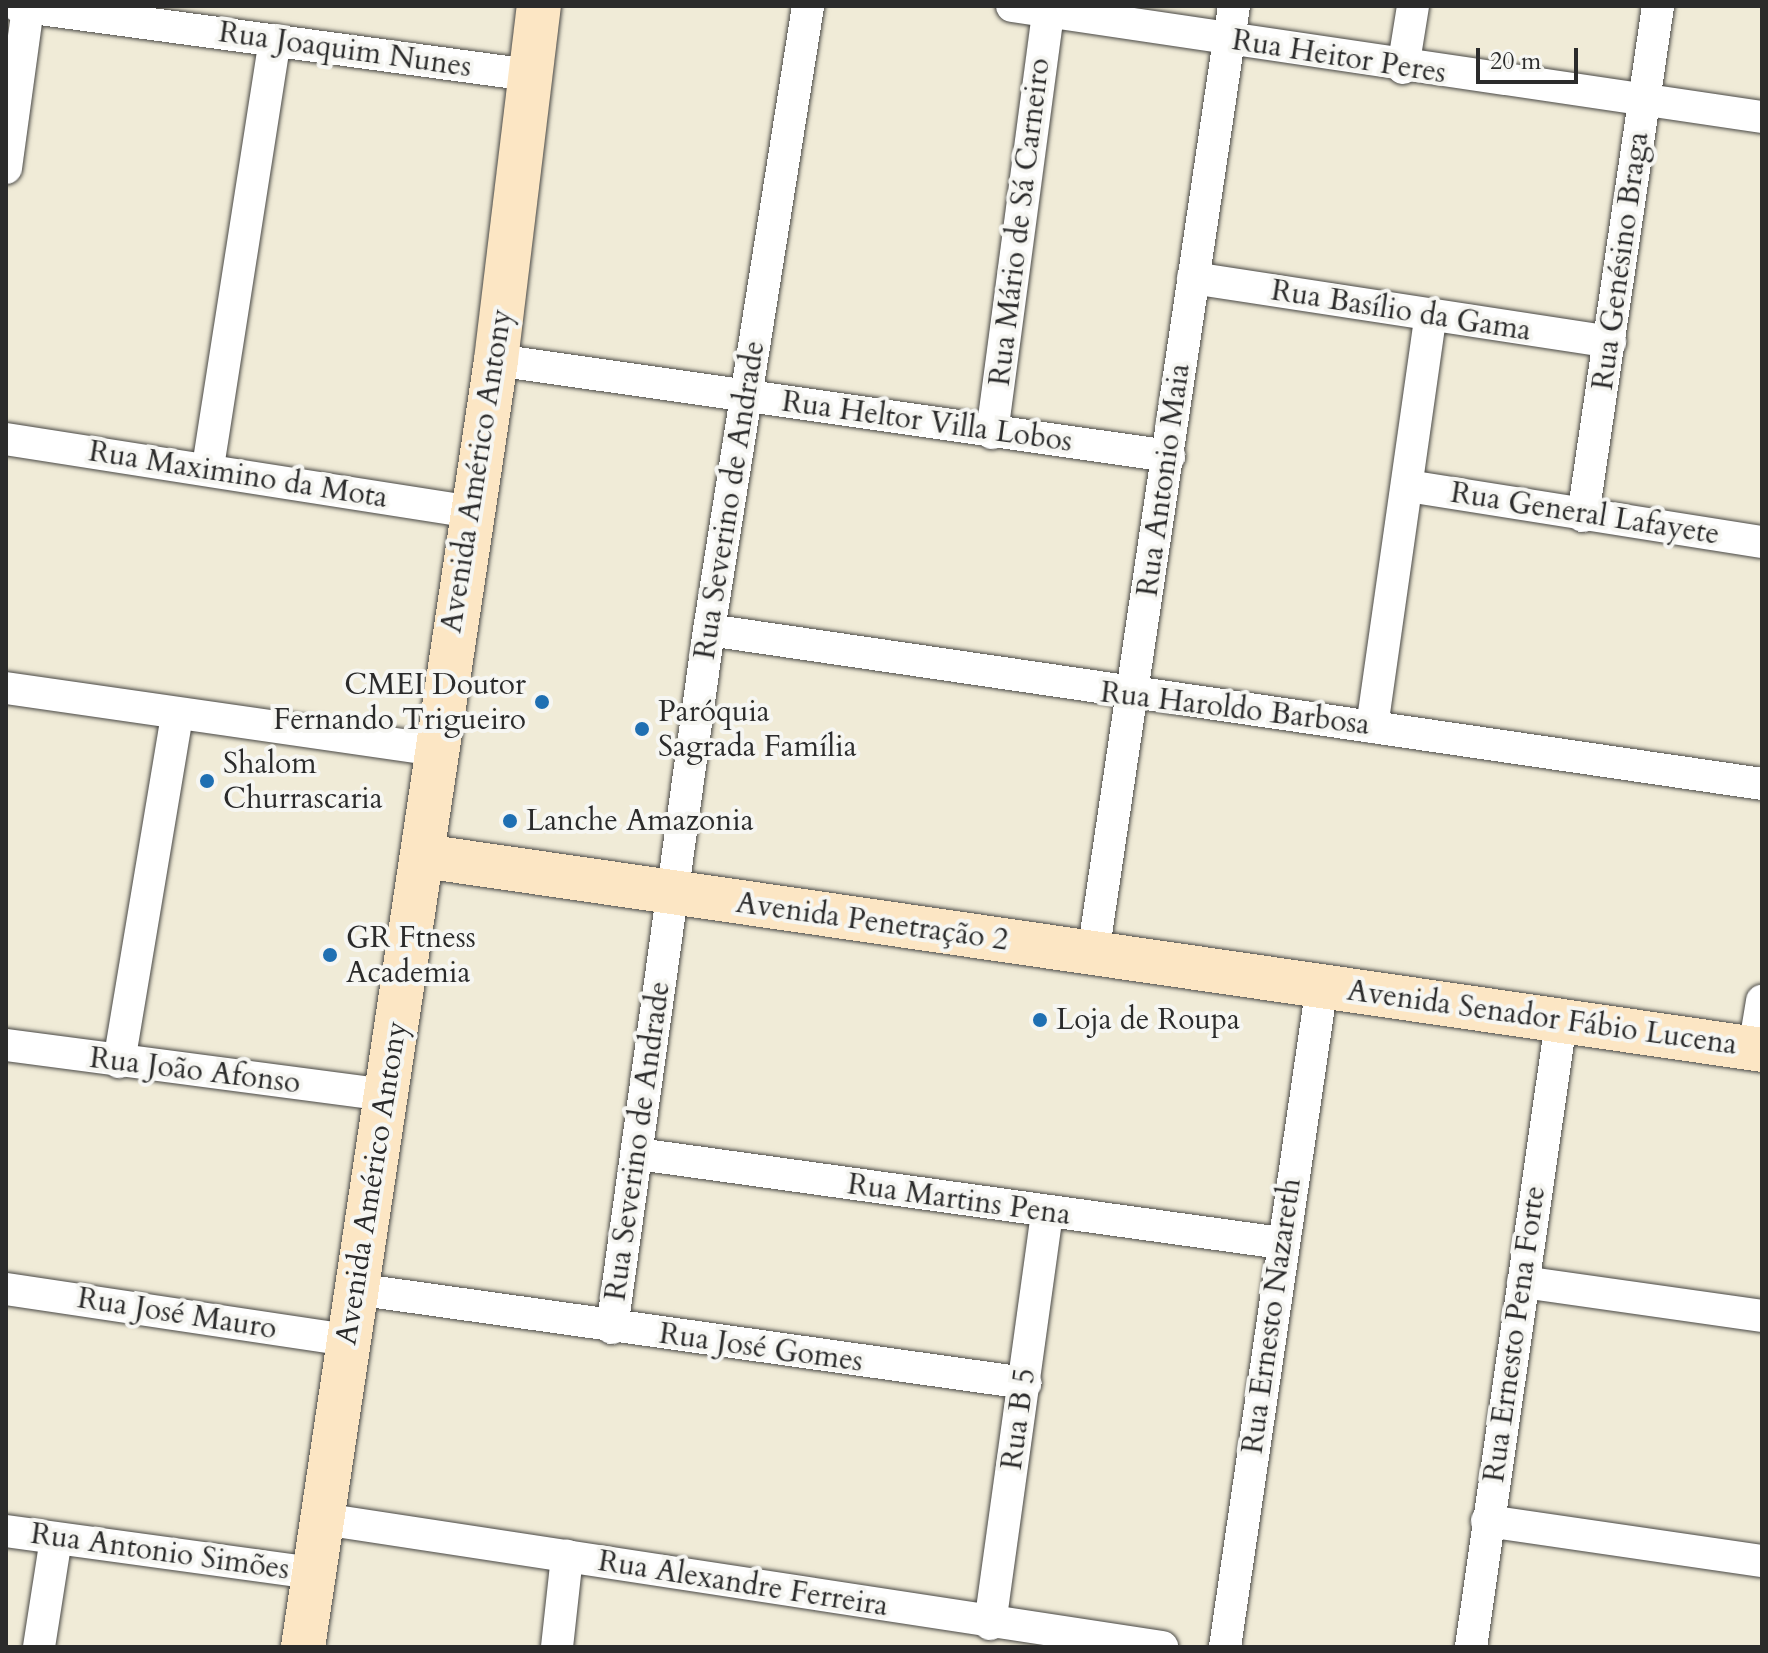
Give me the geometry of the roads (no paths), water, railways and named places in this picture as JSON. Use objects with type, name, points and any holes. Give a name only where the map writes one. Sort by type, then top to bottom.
[{"type":"street","name":"Avenida Américo Antony","points":[[303,1647],[496,360],[539,6]]},
{"type":"street","name":"Rua Severino de Andrade","points":[[612,1328],[709,630],[808,6]]},
{"type":"street","name":"Rua Heitor Peres","points":[[1012,6],[1403,68],[1762,117]]},
{"type":"street","name":"Rua Antonio Maia","points":[[1093,954],[1234,6]]},
{"type":"street","points":[[1403,68],[1413,6]]},
{"type":"street","name":"Rua Genésino Braga","points":[[1583,516],[1658,6]]},
{"type":"street","name":"Rua Joaquim Nunes","points":[[23,7],[530,75]]},
{"type":"street","points":[[6,168],[23,7]]},
{"type":"street","name":"Rua Mário de Sá Carneiro","points":[[992,433],[1048,11]]},
{"type":"street","points":[[208,467],[275,40]]},
{"type":"street","name":"Rua Basílio da Gama","points":[[1193,278],[1430,319],[1610,342]]},
{"type":"street","points":[[1372,727],[1430,319]]},
{"type":"street","name":"Rua Heltor Villa Lobos","points":[[496,360],[1169,456]]},
{"type":"street","name":"Rua Maximino da Mota","points":[[6,439],[208,467],[471,512]]},
{"type":"street","name":"Rua General Lafayete","points":[[1408,486],[1762,542]]},
{"type":"street","name":"Rua Haroldo Barbosa","points":[[709,630],[1132,697],[1372,727],[1762,784]]},
{"type":"street","points":[[6,688],[436,750]]},
{"type":"street","points":[[119,1062],[177,715]]},
{"type":"street","name":"Avenida Penetração 2","points":[[423,856],[1322,985]]},
{"type":"street","name":"Avenida Senador Fábio Lucena","points":[[1322,985],[1758,1050]]},
{"type":"street","name":"Rua Ernesto Nazareth","points":[[1225,1647],[1281,1243],[1322,985]]},
{"type":"street","points":[[1758,1050],[1762,1001]]},
{"type":"street","name":"Rua Ernesto Pena Forte","points":[[1471,1647],[1561,1022]]},
{"type":"street","name":"Rua João Afonso","points":[[6,1045],[385,1095]]},
{"type":"street","name":"Rua Martins Pena","points":[[638,1154],[1281,1243]]},
{"type":"street","name":"Rua B 5","points":[[990,1624],[1047,1213]]},
{"type":"street","points":[[1523,1282],[1762,1316]]},
{"type":"street","name":"Rua José Mauro","points":[[6,1289],[348,1340]]},
{"type":"street","name":"Rua José Gomes","points":[[355,1289],[612,1328],[1025,1383]]},
{"type":"street","name":"Rua Alexandre Ferreira","points":[[323,1519],[990,1624],[1162,1647]]},
{"type":"street","points":[[1487,1521],[1762,1561]]},
{"type":"street","name":"Rua Antonio Simões","points":[[6,1531],[314,1573]]},
{"type":"street","points":[[39,1647],[56,1539]]},
{"type":"street","points":[[557,1647],[567,1556]]},
{"type":"place","name":"CMEI Doutor Fernando Trigueiro","points":[[542,702]]},
{"type":"place","name":"Paróquia Sagrada Família","points":[[642,729]]},
{"type":"place","name":"Shalom Churrascaria","points":[[207,781]]},
{"type":"place","name":"Lanche Amazonia","points":[[510,821]]},
{"type":"place","name":"GR Ftness Academia","points":[[330,955]]},
{"type":"place","name":"Loja de Roupa","points":[[1040,1020]]}]
